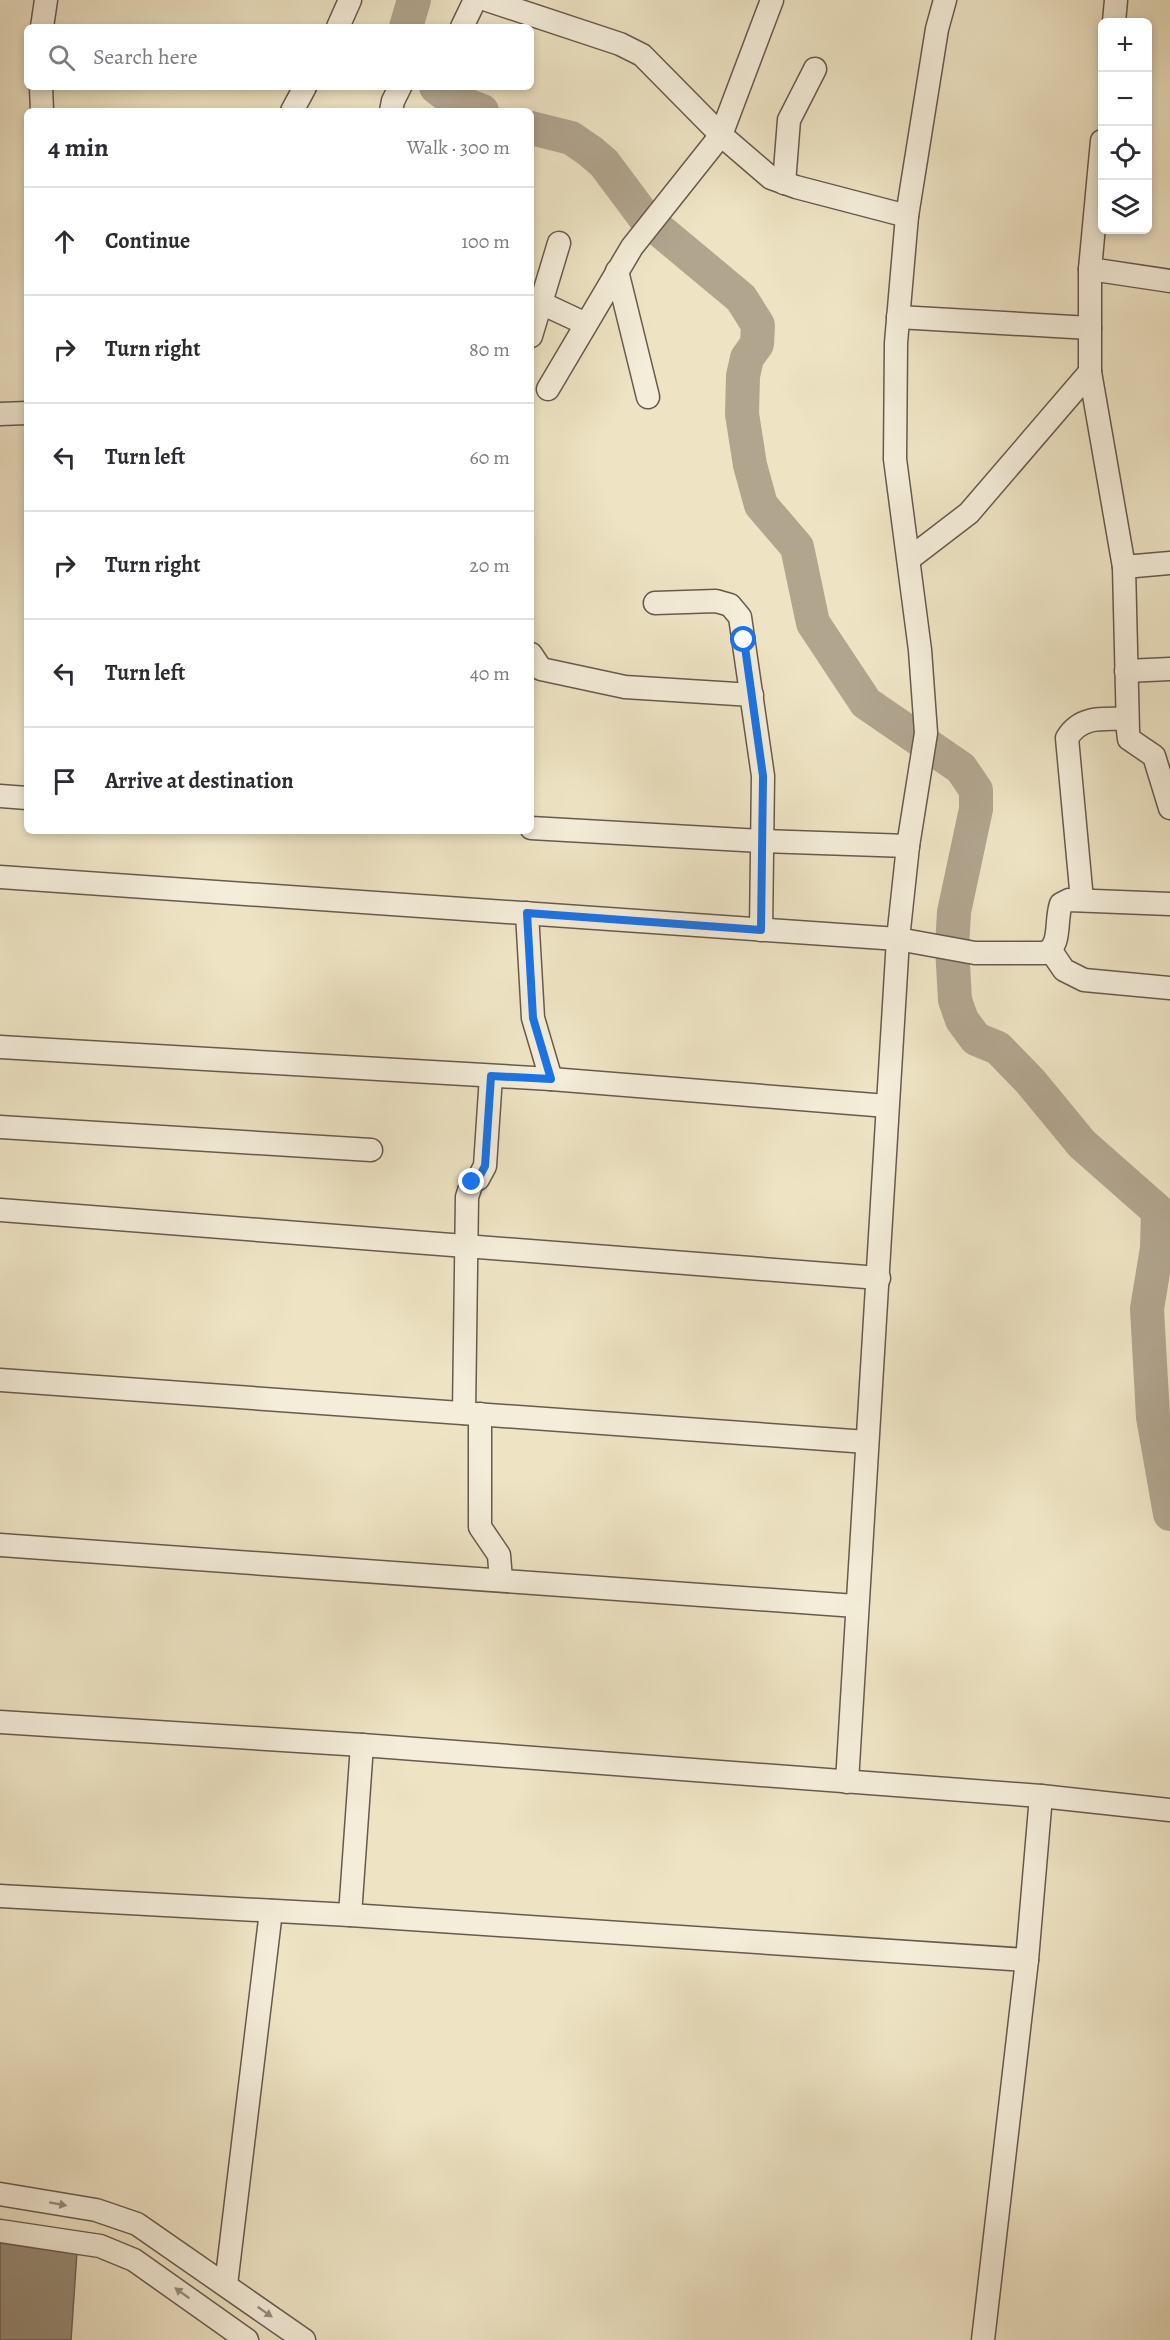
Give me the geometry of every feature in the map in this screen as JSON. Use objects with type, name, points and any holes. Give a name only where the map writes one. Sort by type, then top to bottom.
[{"type":"street","points":[[42,24],[46,0]]},
{"type":"street","points":[[463,24],[475,0]]},
{"type":"street","points":[[487,0],[620,45],[642,55],[674,84],[750,163],[771,178],[907,216]]},
{"type":"street","points":[[548,389],[632,247],[721,135],[771,0]]},
{"type":"street","points":[[847,1782],[898,939],[908,846],[926,733],[909,560],[895,459],[898,317],[907,216],[937,29],[945,0]]},
{"type":"street","points":[[1114,18],[1116,0]]},
{"type":"street","points":[[784,183],[789,120],[815,69]]},
{"type":"street","points":[[41,90],[42,108]]},
{"type":"street","points":[[294,108],[303,90]]},
{"type":"street","points":[[1098,180],[1090,269],[1090,372],[1124,567],[1129,739],[1154,756],[1170,808]]},
{"type":"street","points":[[534,326],[560,243]]},
{"type":"street","points":[[1090,269],[1170,281]]},
{"type":"street","points":[[617,271],[648,397]]},
{"type":"street","points":[[541,303],[586,324]]},
{"type":"street","points":[[898,317],[1090,328]]},
{"type":"street","points":[[909,560],[969,513],[1090,372]]},
{"type":"street","points":[[0,414],[24,414]]},
{"type":"street","points":[[1124,567],[1170,563]]},
{"type":"street","points":[[655,603],[716,601],[730,605],[740,617],[763,776],[760,841],[761,930]]},
{"type":"street","points":[[534,658],[541,669],[600,683],[625,687],[752,695]]},
{"type":"street","points":[[1126,671],[1170,669]]},
{"type":"street","points":[[1082,900],[1067,738],[1072,729],[1085,721],[1127,719]]},
{"type":"street","points":[[0,796],[24,798]]},
{"type":"street","points":[[534,828],[760,841],[908,846]]},
{"type":"street","points":[[0,877],[898,939],[940,948],[975,952],[1044,953],[1051,951],[1055,944],[1061,904],[1069,900],[1170,904]]},
{"type":"street","points":[[527,913],[533,1018],[551,1079]]},
{"type":"street","points":[[1051,951],[1064,970],[1084,980],[1170,988]]},
{"type":"street","points":[[0,1047],[551,1079],[887,1106]]},
{"type":"street","points":[[491,1076],[485,1166],[483,1174],[472,1182],[468,1190],[467,1246],[472,1414],[480,1527],[498,1555],[501,1581]]},
{"type":"street","points":[[0,1127],[371,1150]]},
{"type":"street","points":[[0,1210],[879,1278]]},
{"type":"street","points":[[0,1380],[867,1442]]},
{"type":"street","points":[[0,1545],[856,1606]]},
{"type":"street","points":[[0,1722],[362,1745],[1041,1796],[1168,1810]]},
{"type":"street","points":[[350,1915],[362,1745]]},
{"type":"street","points":[[982,2340],[1027,1960],[1041,1796]]},
{"type":"street","points":[[0,1896],[350,1915],[1027,1960]]},
{"type":"street","points":[[226,2285],[271,1911]]},
{"type":"street","points":[[0,2194],[96,2210],[137,2224],[304,2340]]},
{"type":"street","points":[[0,2231],[100,2246],[134,2260],[247,2340]]},
{"type":"building","points":[[0,2231],[78,2237],[71,2340],[0,2340]]},
{"type":"waterway","points":[[407,24],[414,0]]},
{"type":"waterway","points":[[440,90],[453,100],[474,108]]},
{"type":"waterway","points":[[534,129],[571,138],[590,151],[604,163],[645,218],[741,298],[758,325],[757,344],[747,358],[743,376],[742,414],[750,465],[761,505],[797,547],[813,623],[866,703],[961,768],[976,790],[976,809],[954,912],[952,947],[955,1000],[962,1020],[976,1039],[998,1048],[1030,1081],[1082,1144],[1158,1211],[1157,1248],[1147,1309],[1153,1417],[1170,1514]]},
{"type":"route","points":[[472,1182],[483,1174],[485,1166],[491,1076],[551,1079],[533,1018],[527,913],[761,930],[760,841],[763,776],[744,640]]}]
